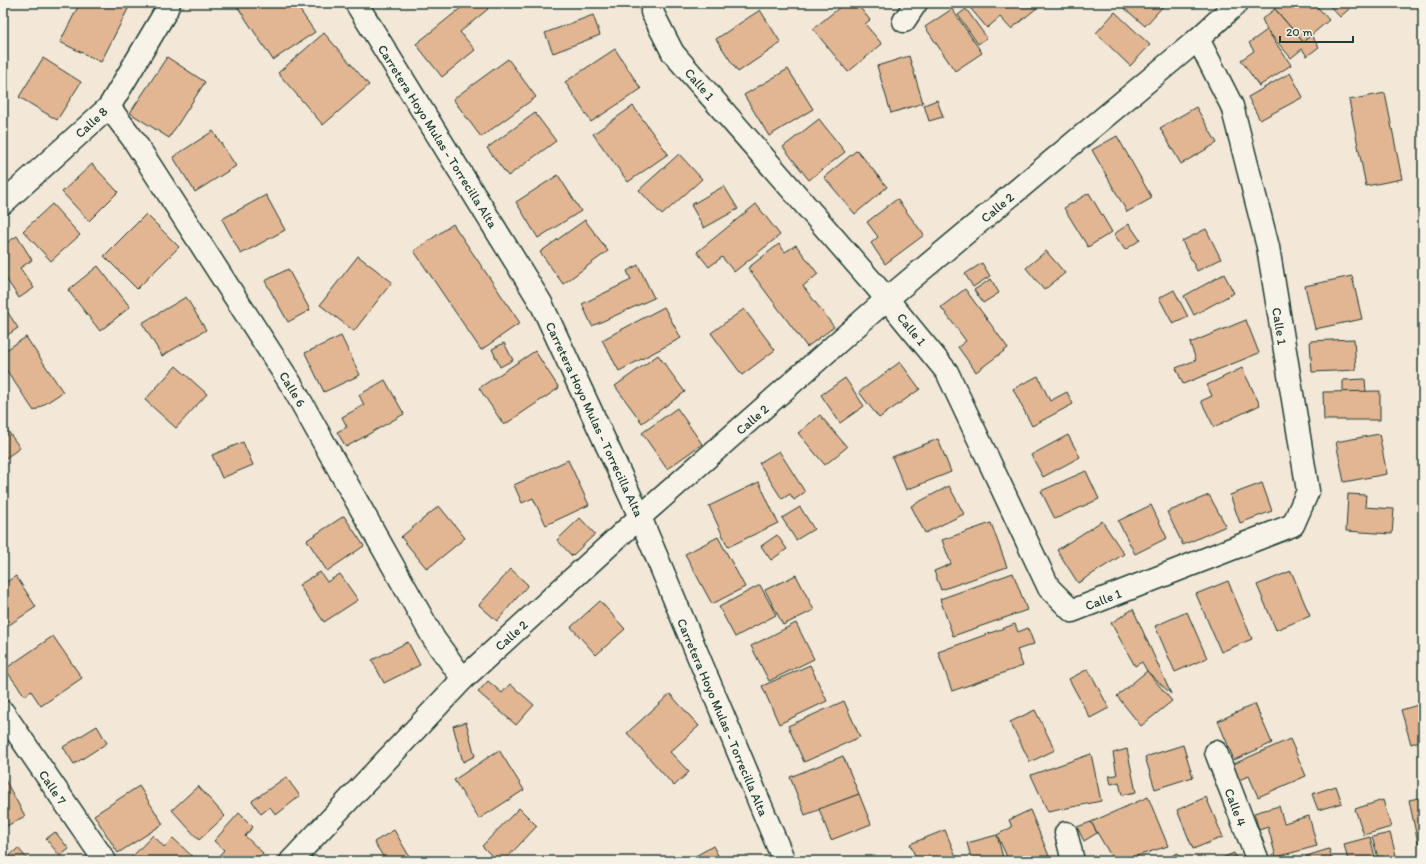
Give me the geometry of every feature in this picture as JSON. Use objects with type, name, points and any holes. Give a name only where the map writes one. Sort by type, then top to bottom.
[{"type":"street","name":"Calle 8","points":[[3,203],[108,107],[169,3]]},
{"type":"street","name":"Carretera Hoyo Mulas - Torrecilla Alta","points":[[356,3],[541,303],[640,517],[784,861]]},
{"type":"street","name":"Calle 1","points":[[653,3],[652,12],[673,52],[887,299],[947,372],[1049,588],[1072,611],[1292,525],[1308,491],[1268,247],[1232,106],[1198,39]]},
{"type":"street","points":[[904,21],[916,3]]},
{"type":"street","name":"Calle 2","points":[[291,861],[463,679],[640,517],[887,299],[1198,39],[1237,3]]},
{"type":"street","name":"Calle 6","points":[[108,107],[133,139],[291,384],[434,639],[463,679]]},
{"type":"street","name":"Calle 7","points":[[3,712],[105,861]]},
{"type":"street","name":"Calle 4","points":[[1216,752],[1258,861]]},
{"type":"street","points":[[1066,834],[1073,861]]},
{"type":"building","points":[[80,3],[131,3],[101,62],[60,42]]},
{"type":"building","points":[[235,3],[280,3],[282,6],[287,3],[295,3],[315,32],[273,60]]},
{"type":"building","points":[[448,3],[456,3],[451,7]]},
{"type":"building","points":[[467,3],[484,3],[488,9],[460,32],[475,50],[442,77],[416,44]]},
{"type":"building","points":[[845,3],[849,3],[853,8],[857,4],[870,20],[865,24],[882,44],[848,72],[813,29]]},
{"type":"building","points":[[966,3],[1043,3],[1011,29],[1000,17],[987,28]]},
{"type":"building","points":[[1127,3],[1166,3],[1145,26],[1123,7]]},
{"type":"building","points":[[1314,3],[1329,20],[1303,42],[1271,4]]},
{"type":"building","points":[[1327,3],[1356,3],[1340,17]]},
{"type":"building","points":[[952,9],[982,53],[955,71],[925,27]]},
{"type":"building","points":[[966,9],[987,38],[978,44],[958,15]]},
{"type":"building","points":[[1275,9],[1303,42],[1311,35],[1319,47],[1307,56],[1302,49],[1291,58],[1267,30],[1262,19]]},
{"type":"building","points":[[760,10],[781,43],[738,72],[716,39]]},
{"type":"building","points":[[1115,12],[1150,45],[1130,66],[1096,33]]},
{"type":"building","points":[[593,15],[600,35],[553,53],[545,33]]},
{"type":"building","points":[[1267,30],[1291,65],[1259,86],[1241,60],[1254,51],[1249,43]]},
{"type":"building","points":[[324,33],[369,85],[323,125],[278,73]]},
{"type":"building","points":[[615,49],[641,89],[591,122],[565,82]]},
{"type":"building","points":[[909,56],[923,103],[891,113],[877,66]]},
{"type":"building","points":[[167,57],[205,82],[169,138],[130,113]]},
{"type":"building","points":[[43,58],[81,82],[57,120],[19,97]]},
{"type":"building","points":[[508,59],[536,97],[481,137],[453,99]]},
{"type":"building","points":[[788,69],[813,109],[769,136],[744,95]]},
{"type":"building","points":[[1290,73],[1303,97],[1260,120],[1248,97]]},
{"type":"building","points":[[1385,93],[1402,179],[1366,186],[1349,100]]},
{"type":"building","points":[[937,100],[943,117],[929,121],[924,105]]},
{"type":"building","points":[[633,106],[668,154],[628,182],[593,134]]},
{"type":"building","points":[[1196,107],[1217,143],[1181,164],[1160,128]]},
{"type":"building","points":[[535,113],[556,141],[508,176],[487,148]]},
{"type":"building","points":[[819,119],[845,152],[809,180],[783,147]]},
{"type":"building","points":[[213,131],[236,166],[195,192],[173,157]]},
{"type":"building","points":[[1117,136],[1152,198],[1127,212],[1092,150]]},
{"type":"building","points":[[857,150],[887,187],[855,214],[824,177]]},
{"type":"building","points":[[679,154],[702,179],[662,215],[639,190]]},
{"type":"building","points":[[92,164],[118,192],[89,221],[62,192]]},
{"type":"building","points":[[558,175],[581,211],[538,238],[516,202]]},
{"type":"building","points":[[724,186],[738,209],[704,228],[691,205]]},
{"type":"building","points":[[1089,193],[1112,232],[1088,247],[1064,208]]},
{"type":"building","points":[[266,195],[285,230],[241,254],[222,219]]},
{"type":"building","points":[[897,199],[924,235],[885,264],[871,243],[878,237],[867,222]]},
{"type":"building","points":[[52,204],[80,235],[51,261],[23,231]]},
{"type":"building","points":[[756,204],[780,235],[734,272],[722,257],[709,267],[697,252]]},
{"type":"building","points":[[146,214],[179,247],[137,289],[104,256]]},
{"type":"building","points":[[585,220],[608,251],[563,284],[540,252]]},
{"type":"building","points":[[453,224],[520,323],[481,350],[414,251]]},
{"type":"building","points":[[1129,224],[1140,240],[1125,250],[1114,234]]},
{"type":"building","points":[[1206,229],[1221,259],[1197,271],[1182,241]]},
{"type":"building","points":[[17,236],[32,260],[20,268],[34,288],[19,298],[3,274],[3,245]]},
{"type":"building","points":[[779,244],[785,252],[796,245],[818,274],[803,286],[834,327],[807,347],[748,268]]},
{"type":"building","points":[[1046,251],[1065,273],[1044,290],[1026,268]]},
{"type":"building","points":[[358,256],[392,282],[354,331],[320,305]]},
{"type":"building","points":[[982,263],[990,276],[973,287],[965,274]]},
{"type":"building","points":[[638,265],[654,298],[592,326],[582,304],[631,280],[627,271]]},
{"type":"building","points":[[98,266],[130,307],[100,331],[68,290]]},
{"type":"building","points":[[288,269],[310,310],[288,322],[265,281]]},
{"type":"building","points":[[1224,274],[1234,293],[1194,315],[1184,296]]},
{"type":"building","points":[[1352,276],[1362,319],[1315,329],[1305,286]]},
{"type":"building","points":[[991,279],[999,293],[983,303],[974,290]]},
{"type":"building","points":[[965,289],[1008,348],[976,372],[958,347],[966,341],[941,307]]},
{"type":"building","points":[[1174,290],[1188,317],[1173,324],[1159,298]]},
{"type":"building","points":[[186,297],[206,330],[162,356],[142,323]]},
{"type":"building","points":[[3,305],[18,328],[3,338]]},
{"type":"building","points":[[664,307],[681,338],[619,371],[602,340]]},
{"type":"building","points":[[744,309],[775,350],[742,375],[711,333]]},
{"type":"building","points":[[1246,320],[1259,353],[1183,384],[1176,368],[1196,360],[1190,343]]},
{"type":"building","points":[[341,336],[360,375],[324,392],[305,353]]},
{"type":"building","points":[[26,337],[63,392],[34,411],[3,365],[3,352]]},
{"type":"building","points":[[1354,339],[1356,370],[1312,372],[1310,341]]},
{"type":"building","points":[[504,343],[513,360],[500,367],[492,349]]},
{"type":"building","points":[[535,351],[559,388],[504,425],[479,388]]},
{"type":"building","points":[[658,355],[685,392],[642,423],[615,386]]},
{"type":"building","points":[[900,362],[920,389],[879,418],[859,392]]},
{"type":"building","points":[[176,366],[207,394],[176,428],[145,400]]},
{"type":"building","points":[[1242,368],[1260,405],[1214,427],[1201,401],[1212,396],[1207,385]]},
{"type":"building","points":[[1038,376],[1050,401],[1067,392],[1073,404],[1032,426],[1013,389]]},
{"type":"building","points":[[845,378],[864,406],[840,423],[821,395]]},
{"type":"building","points":[[1365,379],[1366,392],[1343,392],[1343,380]]},
{"type":"building","points":[[385,380],[404,414],[346,447],[337,432],[347,427],[342,417],[364,405],[359,395]]},
{"type":"building","points":[[1380,391],[1380,420],[1324,420],[1323,392]]},
{"type":"building","points":[[677,408],[702,444],[667,469],[642,433]]},
{"type":"building","points":[[820,415],[847,447],[825,465],[798,433]]},
{"type":"building","points":[[3,424],[20,448],[3,460]]},
{"type":"building","points":[[1379,434],[1387,474],[1344,482],[1336,442]]},
{"type":"building","points":[[1068,435],[1080,457],[1043,477],[1031,455]]},
{"type":"building","points":[[938,439],[951,472],[906,490],[892,457]]},
{"type":"building","points":[[243,442],[253,465],[222,478],[212,455]]},
{"type":"building","points":[[779,451],[805,492],[794,500],[790,494],[782,499],[759,463]]},
{"type":"building","points":[[568,460],[589,505],[546,525],[533,498],[522,503],[514,485]]},
{"type":"building","points":[[1086,471],[1099,499],[1055,519],[1041,491]]},
{"type":"building","points":[[759,482],[778,523],[728,547],[709,506]]},
{"type":"building","points":[[1262,483],[1272,511],[1240,523],[1230,495]]},
{"type":"building","points":[[949,486],[964,514],[925,533],[911,506]]},
{"type":"building","points":[[1348,494],[1366,495],[1365,507],[1394,509],[1392,534],[1346,531]]},
{"type":"building","points":[[1209,495],[1226,526],[1183,545],[1167,512]]},
{"type":"building","points":[[1151,505],[1167,538],[1135,554],[1118,521]]},
{"type":"building","points":[[439,506],[465,538],[427,569],[401,537]]},
{"type":"building","points":[[800,507],[814,529],[796,540],[782,518]]},
{"type":"building","points":[[344,516],[364,546],[327,571],[307,540]]},
{"type":"building","points":[[580,518],[595,534],[572,556],[557,540]]},
{"type":"building","points":[[1102,521],[1124,554],[1078,583],[1057,550]]},
{"type":"building","points":[[991,523],[1007,567],[941,590],[934,571],[951,564],[942,540]]},
{"type":"building","points":[[777,535],[787,549],[771,560],[761,546]]},
{"type":"building","points":[[718,537],[745,587],[712,604],[685,554]]},
{"type":"building","points":[[511,569],[528,585],[497,621],[479,605]]},
{"type":"building","points":[[1291,571],[1310,616],[1276,630],[1257,585]]},
{"type":"building","points":[[320,572],[327,582],[340,574],[358,600],[324,622],[299,585]]},
{"type":"building","points":[[1013,573],[1027,610],[953,636],[940,599]]},
{"type":"building","points":[[796,575],[814,610],[783,625],[765,590]]},
{"type":"building","points":[[16,576],[36,607],[3,629],[3,584]]},
{"type":"building","points":[[1228,581],[1252,639],[1221,652],[1196,594]]},
{"type":"building","points":[[760,585],[776,615],[735,637],[719,607]]},
{"type":"building","points":[[600,601],[625,629],[596,655],[571,627]]},
{"type":"building","points":[[1133,609],[1171,694],[1147,671],[1142,662],[1135,666],[1111,623]]},
{"type":"building","points":[[1187,612],[1207,658],[1175,672],[1155,626]]},
{"type":"building","points":[[796,623],[814,659],[769,681],[751,646]]},
{"type":"building","points":[[1015,624],[1018,632],[1028,628],[1034,644],[1017,650],[1023,666],[952,691],[938,652]]},
{"type":"building","points":[[53,636],[82,678],[41,706],[31,691],[25,696],[5,669]]},
{"type":"building","points":[[408,642],[420,665],[384,683],[372,660]]},
{"type":"building","points":[[810,665],[827,701],[779,724],[762,686]]},
{"type":"building","points":[[1088,669],[1109,708],[1090,718],[1069,679]]},
{"type":"building","points":[[1147,671],[1172,701],[1141,726],[1117,696]]},
{"type":"building","points":[[488,681],[502,693],[510,684],[534,705],[516,725],[478,692]]},
{"type":"building","points":[[670,694],[699,726],[670,752],[689,772],[674,786],[627,733]]},
{"type":"building","points":[[844,701],[860,737],[804,762],[788,726]]},
{"type":"building","points":[[1255,704],[1272,743],[1234,760],[1218,721]]},
{"type":"building","points":[[1418,705],[1423,723],[1423,740],[1411,744],[1401,710]]},
{"type":"building","points":[[1035,710],[1055,750],[1030,762],[1010,722]]},
{"type":"building","points":[[466,722],[475,756],[463,762],[453,726]]},
{"type":"building","points":[[97,726],[107,743],[74,764],[63,747]]},
{"type":"building","points":[[1290,739],[1306,776],[1258,797],[1249,776],[1236,781],[1229,766]]},
{"type":"building","points":[[1183,745],[1193,777],[1155,789],[1145,757]]},
{"type":"building","points":[[1127,749],[1136,792],[1122,795],[1119,782],[1111,784],[1109,776],[1117,775],[1113,753]]},
{"type":"building","points":[[499,750],[524,790],[479,819],[454,780]]},
{"type":"building","points":[[1091,754],[1101,801],[1048,812],[1031,775]]},
{"type":"building","points":[[843,756],[859,794],[805,815],[790,777]]},
{"type":"building","points":[[286,777],[300,796],[276,815],[270,807],[261,814],[252,801]]},
{"type":"building","points":[[5,780],[25,816],[3,828],[3,781]]},
{"type":"building","points":[[139,786],[163,824],[118,853],[94,815]]},
{"type":"building","points":[[198,786],[225,816],[199,840],[172,810]]},
{"type":"building","points":[[1336,786],[1342,803],[1318,810],[1312,794]]},
{"type":"building","points":[[859,794],[871,824],[831,840],[819,809]]},
{"type":"building","points":[[1148,797],[1168,846],[1121,861],[1114,861],[1091,822]]},
{"type":"building","points":[[1206,797],[1223,837],[1193,849],[1177,810]]},
{"type":"building","points":[[1423,797],[1423,842],[1418,843],[1409,800]]},
{"type":"building","points":[[1383,800],[1391,827],[1364,835],[1355,809]]},
{"type":"building","points":[[1279,806],[1284,823],[1309,816],[1317,846],[1276,857],[1268,827],[1259,830],[1254,813]]},
{"type":"building","points":[[519,808],[537,826],[504,861],[497,861],[482,846]]},
{"type":"building","points":[[1030,810],[1049,856],[1038,861],[1009,861],[997,835],[1012,827],[1009,820]]},
{"type":"building","points":[[239,813],[253,827],[245,836],[263,853],[256,861],[219,861],[216,859],[224,850],[214,841]]},
{"type":"building","points":[[1091,822],[1097,833],[1084,841],[1077,827]]},
{"type":"building","points":[[394,830],[412,861],[386,861],[374,842]]},
{"type":"building","points":[[945,830],[958,861],[917,861],[910,844]]},
{"type":"building","points":[[55,832],[69,849],[60,856],[46,839]]},
{"type":"building","points":[[1390,833],[1397,859],[1379,861],[1372,837]]},
{"type":"building","points":[[153,835],[164,847],[173,838],[197,861],[128,861]]},
{"type":"building","points":[[997,835],[1004,861],[972,861],[967,843]]},
{"type":"building","points":[[1370,837],[1376,861],[1348,861],[1344,844]]},
{"type":"building","points":[[713,846],[721,861],[687,861]]},
{"type":"building","points":[[18,848],[29,861],[4,861]]},
{"type":"building","points":[[1329,849],[1333,861],[1308,861],[1306,856]]},
{"type":"building","points":[[1178,853],[1182,861],[1160,861]]},
{"type":"building","points":[[1234,853],[1237,861],[1215,861]]}]
